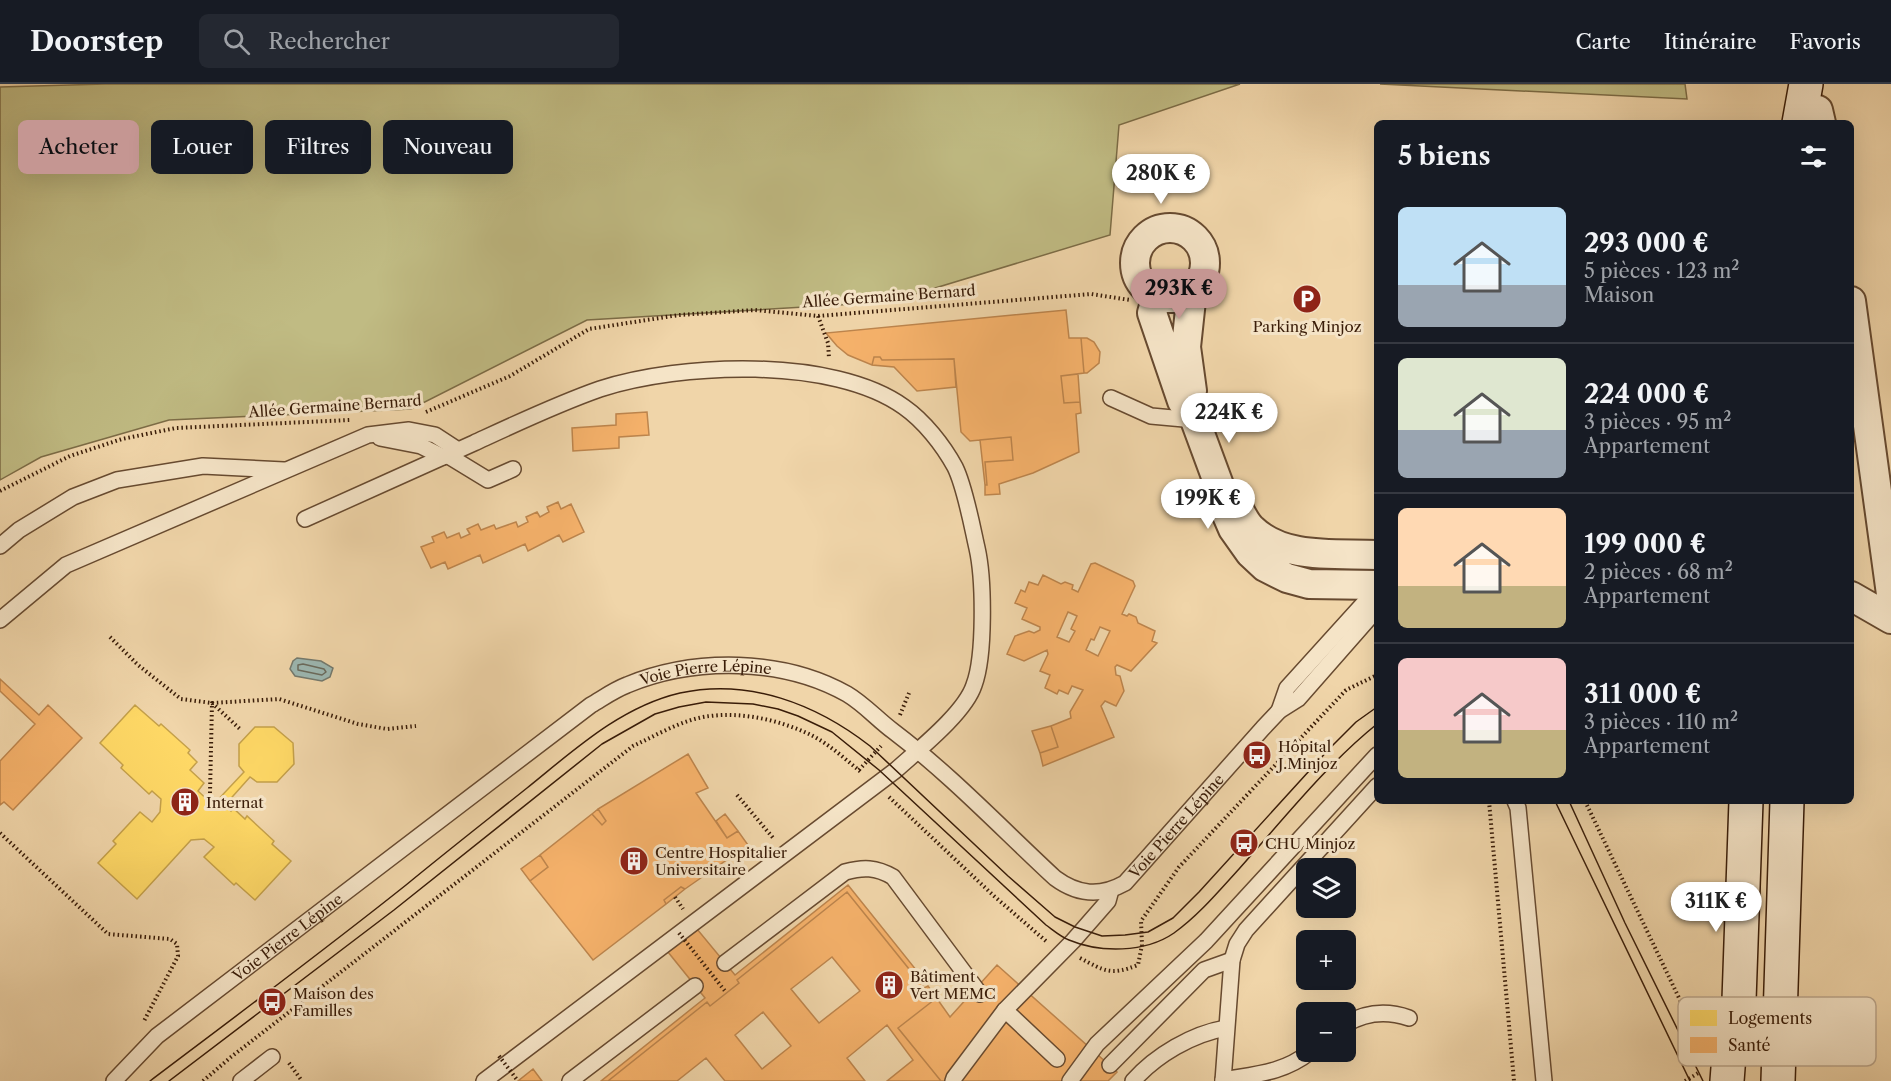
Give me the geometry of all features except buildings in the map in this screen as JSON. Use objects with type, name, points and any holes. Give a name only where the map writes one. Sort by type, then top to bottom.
[{"type":"street","points":[[1144,298],[1148,290],[1135,271],[1135,259],[1144,238],[1154,231],[1165,228],[1176,228],[1188,232],[1203,250],[1205,262],[1204,274],[1192,291],[1186,347],[1195,420]]},
{"type":"street","points":[[1144,298],[1169,298],[1192,291]]},
{"type":"street","points":[[1144,298],[1152,313],[1182,400],[1195,420],[1219,485],[1223,506],[1233,530],[1250,553],[1265,567],[1287,578],[1309,584],[1374,585]]},
{"type":"street","points":[[1854,323],[1891,594]]},
{"type":"street","points":[[1219,485],[1232,498],[1251,528],[1271,544],[1294,551],[1374,555]]},
{"type":"street","points":[[1854,598],[1891,619]]},
{"type":"street","points":[[1739,997],[1746,804]]},
{"type":"street","points":[[1781,997],[1787,804]]},
{"type":"street","points":[[1727,1081],[1728,1066]]},
{"type":"street","points":[[1778,1066],[1778,1081]]},
{"type":"lane","points":[[305,519],[536,415],[602,389],[665,374],[739,369],[793,370],[864,386],[904,407],[935,436],[956,468],[980,559],[982,595],[979,661],[974,687],[955,715],[896,770],[679,933],[502,1060],[484,1081]]},
{"type":"lane","points":[[1112,398],[1151,416],[1195,420]]},
{"type":"lane","points":[[0,620],[66,565],[368,435],[409,430],[435,435],[449,454],[488,480],[513,469]]},
{"type":"lane","points":[[0,546],[20,530],[73,497],[117,480],[203,466],[290,470]]},
{"type":"lane","points":[[1336,584],[1356,612]]},
{"type":"lane","name":"Voie Pierre Lépine","points":[[1279,711],[1287,688],[1364,603],[1374,596]]},
{"type":"lane","name":"Voie Pierre Lépine","points":[[114,1081],[166,1029],[591,705],[626,686],[661,674],[689,669],[747,666],[811,678],[849,695],[919,750],[1068,888],[1098,893],[1125,883],[1279,711],[1298,699],[1374,618]]},
{"type":"lane","points":[[1071,1081],[1097,1044],[1212,934],[1374,758]]},
{"type":"lane","points":[[1360,805],[1358,789],[1364,770]]},
{"type":"lane","points":[[1296,1062],[1269,1072],[1224,1081],[1232,960],[1237,944],[1246,930],[1374,789]]},
{"type":"lane","points":[[1516,804],[1544,1081]]},
{"type":"lane","points":[[725,963],[845,872],[863,867],[883,871],[893,877],[980,994]]},
{"type":"lane","points":[[953,1081],[1005,1011],[1108,901],[1111,890]]},
{"type":"lane","points":[[1110,1065],[1204,970],[1232,960]]},
{"type":"lane","points":[[570,1081],[695,986]]},
{"type":"lane","points":[[1005,1011],[1057,1059]]},
{"type":"lane","points":[[1356,1020],[1376,1013],[1392,1012],[1408,1018]]},
{"type":"lane","points":[[1133,1081],[1170,1050],[1210,1031],[1226,1028]]},
{"type":"lane","points":[[241,1081],[272,1057]]},
{"type":"path","name":"Allée Germaine Bernard","points":[[425,413],[510,375],[589,329],[679,315],[744,311],[818,316],[1091,294],[1144,298]]},
{"type":"path","points":[[818,316],[828,343],[831,378]]},
{"type":"path","name":"Allée Germaine Bernard","points":[[0,491],[70,456],[122,439],[176,428],[354,419]]},
{"type":"path","points":[[110,637],[138,665],[181,699],[212,703],[279,699],[358,724],[387,729],[416,726]]},
{"type":"path","points":[[1072,953],[1106,972],[1126,970],[1138,965],[1142,945],[1141,921],[1179,867],[1346,690],[1374,676]]},
{"type":"path","points":[[212,703],[241,730]]},
{"type":"path","points":[[210,794],[212,703]]},
{"type":"path","points":[[203,1081],[633,746],[674,726],[709,716],[738,716],[770,720],[810,734],[867,776]]},
{"type":"path","points":[[882,790],[994,896],[1051,944]]},
{"type":"path","points":[[737,795],[785,854]]},
{"type":"path","points":[[1489,804],[1514,1081]]},
{"type":"path","points":[[1586,804],[1678,997]]},
{"type":"path","points":[[0,832],[108,934],[170,939],[177,944],[178,956],[140,1028],[138,1041],[143,1051]]},
{"type":"path","points":[[675,897],[686,913]]},
{"type":"path","points":[[679,933],[725,991]]},
{"type":"path","points":[[502,1060],[518,1081]]},
{"type":"shaded area","points":[[105,84],[1240,84],[1119,125],[1110,235],[889,302],[587,320],[411,409],[169,420],[41,457],[0,480],[0,87]]},
{"type":"shaded area","points":[[1380,84],[1685,84],[1687,99]]},
{"type":"water","points":[[297,658],[321,661],[333,668],[330,677],[322,681],[295,676],[290,669]]},
{"type":"tram line","points":[[150,1081],[374,910],[580,745],[617,719],[658,700],[680,693],[706,689],[756,692],[781,698],[827,718],[870,746],[1055,917],[1102,936],[1148,932],[1173,918],[1330,748],[1356,722],[1374,709]]},
{"type":"tram line","points":[[169,1081],[394,910],[602,744],[655,714],[706,702],[753,704],[798,716],[832,732],[879,770],[1046,925],[1069,940],[1108,949],[1150,944],[1162,940],[1183,926],[1216,894],[1322,775],[1374,727]]},
{"type":"tram line","points":[[1556,804],[1678,1056]]},
{"type":"tram line","points":[[1570,804],[1678,1030]]},
{"type":"tram line","points":[[1683,1066],[1690,1081]]},
{"type":"tram line","points":[[1696,1066],[1703,1081]]},
{"type":"place","name":"Parking Minjoz","points":[[1307,299]]},
{"type":"place","name":"Hôpital J.Minjoz","points":[[1257,755]]},
{"type":"place","name":"Internat","points":[[185,802]]},
{"type":"place","name":"CHU Minjoz","points":[[1244,843]]},
{"type":"place","name":"Centre Hospitalier Universitaire","points":[[634,861]]},
{"type":"place","name":"Bâtiment Vert MEMC","points":[[889,985]]},
{"type":"place","name":"Maison des Familles","points":[[272,1002]]}]
